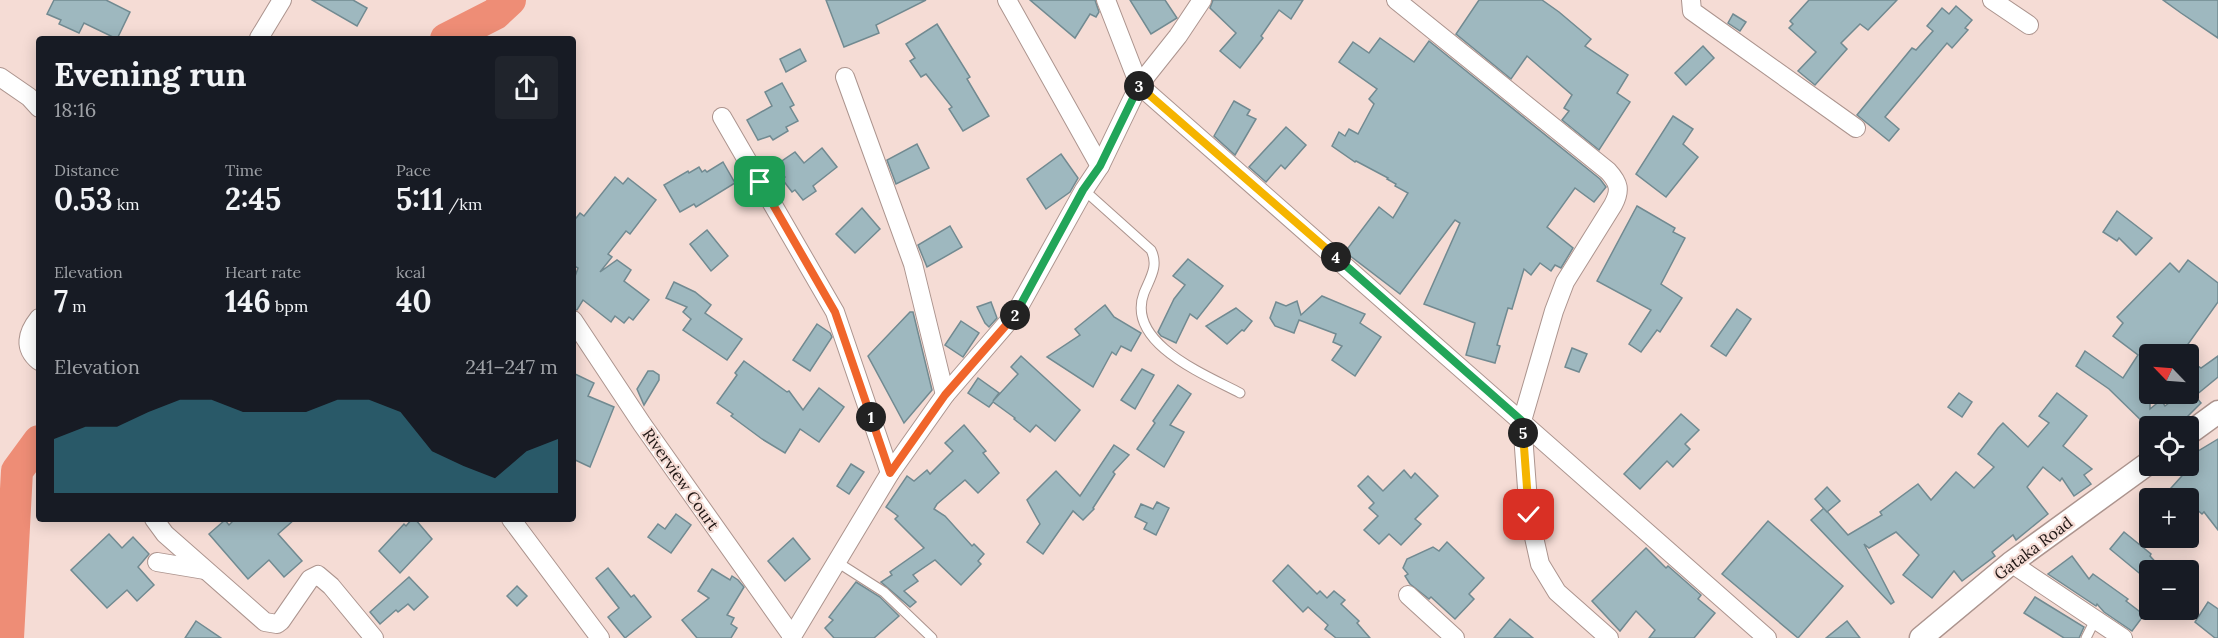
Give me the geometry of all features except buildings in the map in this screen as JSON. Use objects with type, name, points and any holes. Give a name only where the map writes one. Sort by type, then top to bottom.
[{"type":"street","points":[[260,36],[282,0]]},
{"type":"street","points":[[1007,0],[1100,166]]},
{"type":"street","points":[[1106,0],[1139,85],[1767,638]]},
{"type":"street","points":[[792,637],[890,473],[945,395],[1015,314],[1083,190],[1100,166],[1139,85],[1178,36],[1202,0]]},
{"type":"street","points":[[1396,0],[1608,171],[1618,182],[1619,194],[1616,200],[1561,291],[1522,421],[1529,515],[1540,564],[1557,592],[1609,638]]},
{"type":"street","points":[[1691,0],[1692,11],[1856,128]]},
{"type":"street","points":[[1992,0],[2029,25]]},
{"type":"street","points":[[0,77],[29,97],[36,105]]},
{"type":"street","points":[[845,77],[913,264],[945,395]]},
{"type":"street","points":[[722,117],[835,312],[890,473]]},
{"type":"street","points":[[36,322],[30,330],[28,343],[32,356],[36,359]]},
{"type":"street","name":"Riverview Court","points":[[576,325],[642,424],[792,637]]},
{"type":"street","points":[[2199,426],[2218,412]]},
{"type":"street","name":"Gataka Road","points":[[1921,638],[2011,563],[2139,470]]},
{"type":"street","points":[[156,522],[165,534],[265,622],[277,624],[310,579],[318,575],[331,586],[374,638]]},
{"type":"street","points":[[513,522],[600,638]]},
{"type":"street","points":[[157,562],[205,570]]},
{"type":"street","points":[[2011,563],[2123,638]]},
{"type":"street","points":[[1408,596],[1455,638]]},
{"type":"lane","points":[[1083,190],[1151,250],[1155,258],[1155,268],[1141,302],[1143,322],[1157,342],[1180,362],[1240,393]]},
{"type":"lane","points":[[837,562],[885,592],[933,638]]},
{"type":"lane","points":[[2086,638],[2095,620]]},
{"type":"waterway","points":[[452,36],[495,14],[510,0]]},
{"type":"waterway","points":[[8,638],[17,471],[36,445]]},
{"type":"route","points":[[760,182],[835,312],[890,473],[945,395],[1015,314],[1083,190],[1100,166],[1139,85],[1522,421],[1529,515]]}]
